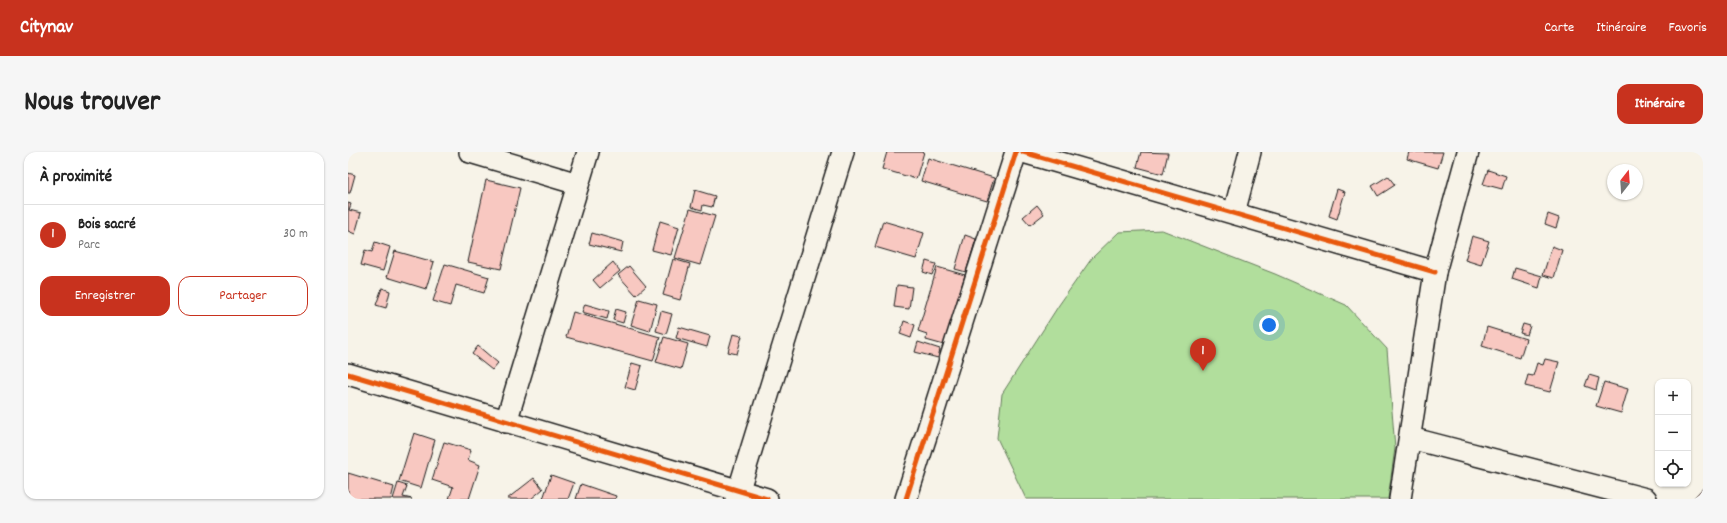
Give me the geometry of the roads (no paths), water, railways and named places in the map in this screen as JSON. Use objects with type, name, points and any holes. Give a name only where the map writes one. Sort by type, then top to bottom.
[{"type":"street","points":[[470,152],[578,184]]},
{"type":"street","points":[[506,422],[588,152]]},
{"type":"street","points":[[737,495],[843,152]]},
{"type":"street","points":[[906,499],[1016,152]]},
{"type":"street","points":[[1023,152],[1435,272]]},
{"type":"street","points":[[1234,213],[1250,152]]},
{"type":"street","points":[[1400,499],[1435,272],[1468,152]]},
{"type":"street","points":[[348,374],[737,495],[767,499]]},
{"type":"street","points":[[1410,438],[1646,499]]},
{"type":"place","name":"Bois sacré","points":[[1203,371]]}]
